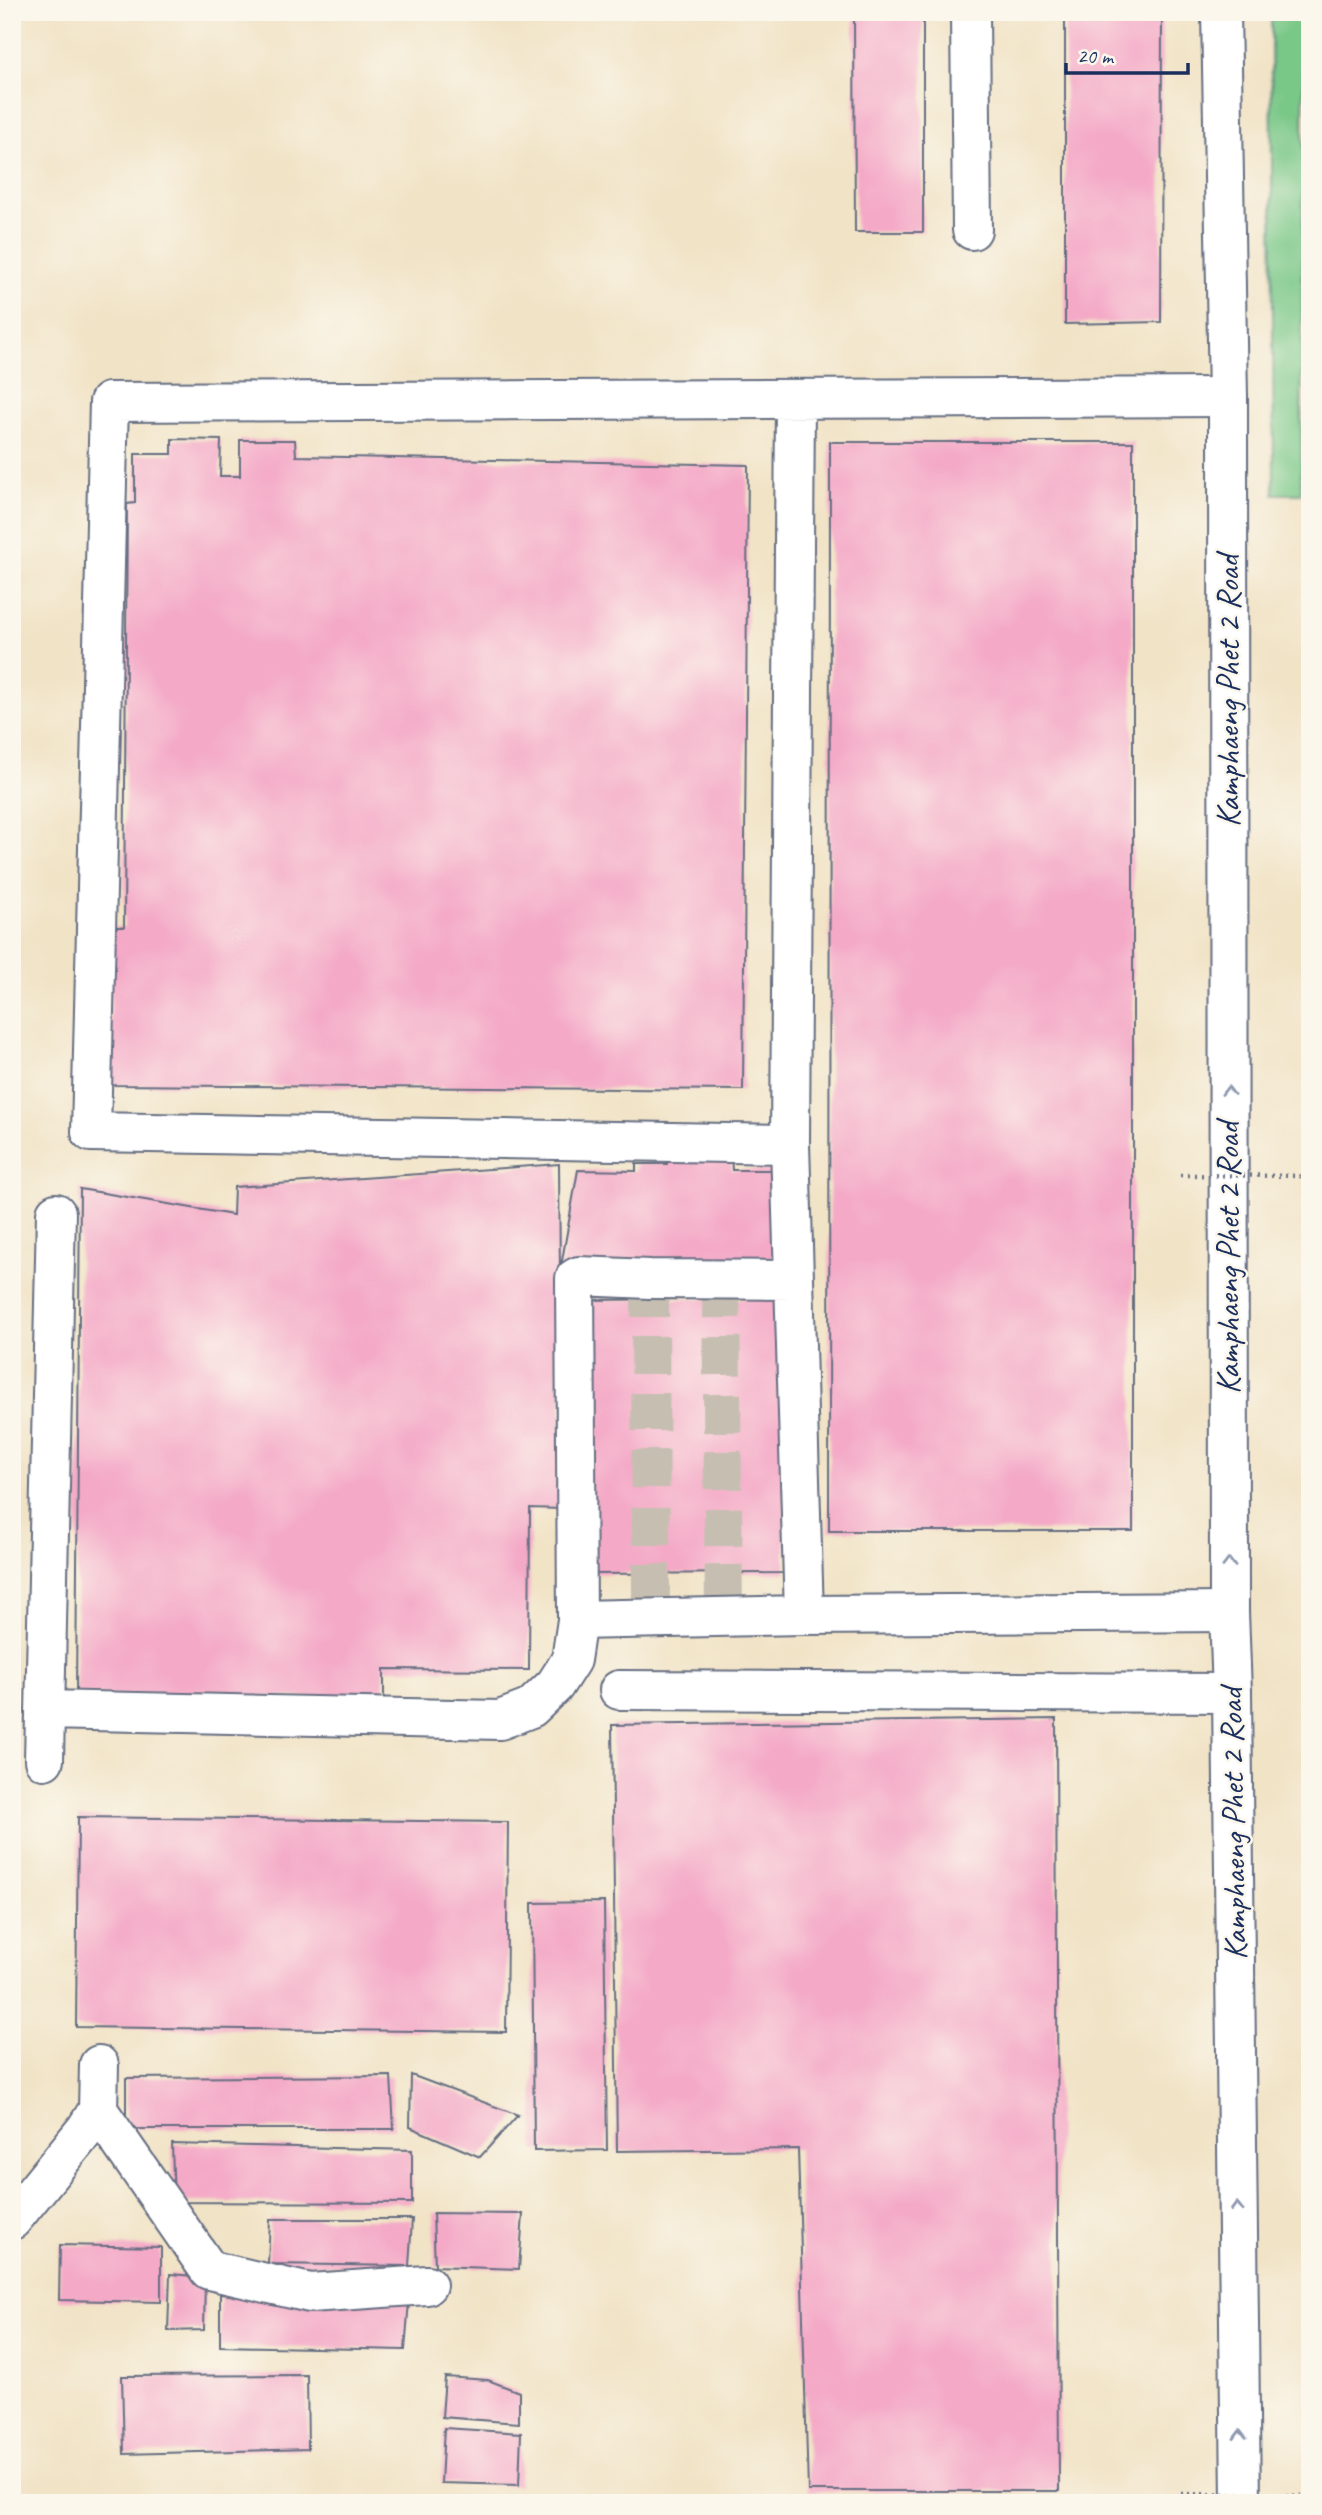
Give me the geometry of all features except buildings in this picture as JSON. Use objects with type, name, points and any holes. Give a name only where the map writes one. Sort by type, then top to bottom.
[{"type":"main road","points":[[970,12],[972,230]]},
{"type":"main road","name":"Kamphaeng Phet 2 Road","points":[[1221,12],[1228,397],[1229,1612],[1241,2503]]},
{"type":"main road","points":[[790,1144],[91,1132],[109,402],[1228,397]]},
{"type":"main road","points":[[794,398],[790,1144],[804,1615]]},
{"type":"main road","points":[[44,1760],[55,1213]]},
{"type":"main road","points":[[45,1710],[500,1720],[531,1708],[555,1685],[571,1660],[577,1620],[575,1278],[794,1280]]},
{"type":"main road","points":[[577,1620],[804,1615],[1229,1612]]},
{"type":"main road","points":[[619,1690],[1232,1693]]},
{"type":"main road","points":[[12,2220],[86,2129],[98,2109],[99,2065]]},
{"type":"main road","points":[[98,2109],[209,2270],[310,2293],[428,2285]]},
{"type":"path","points":[[1180,1175],[1310,1175]]},
{"type":"path","points":[[1181,2494],[1310,2496]]},
{"type":"green space","points":[[1271,12],[1304,12],[1301,494],[1274,494]]},
{"type":"tunnel","points":[[650,1279],[651,1619]]},
{"type":"tunnel","points":[[721,1280],[724,1617]]}]
